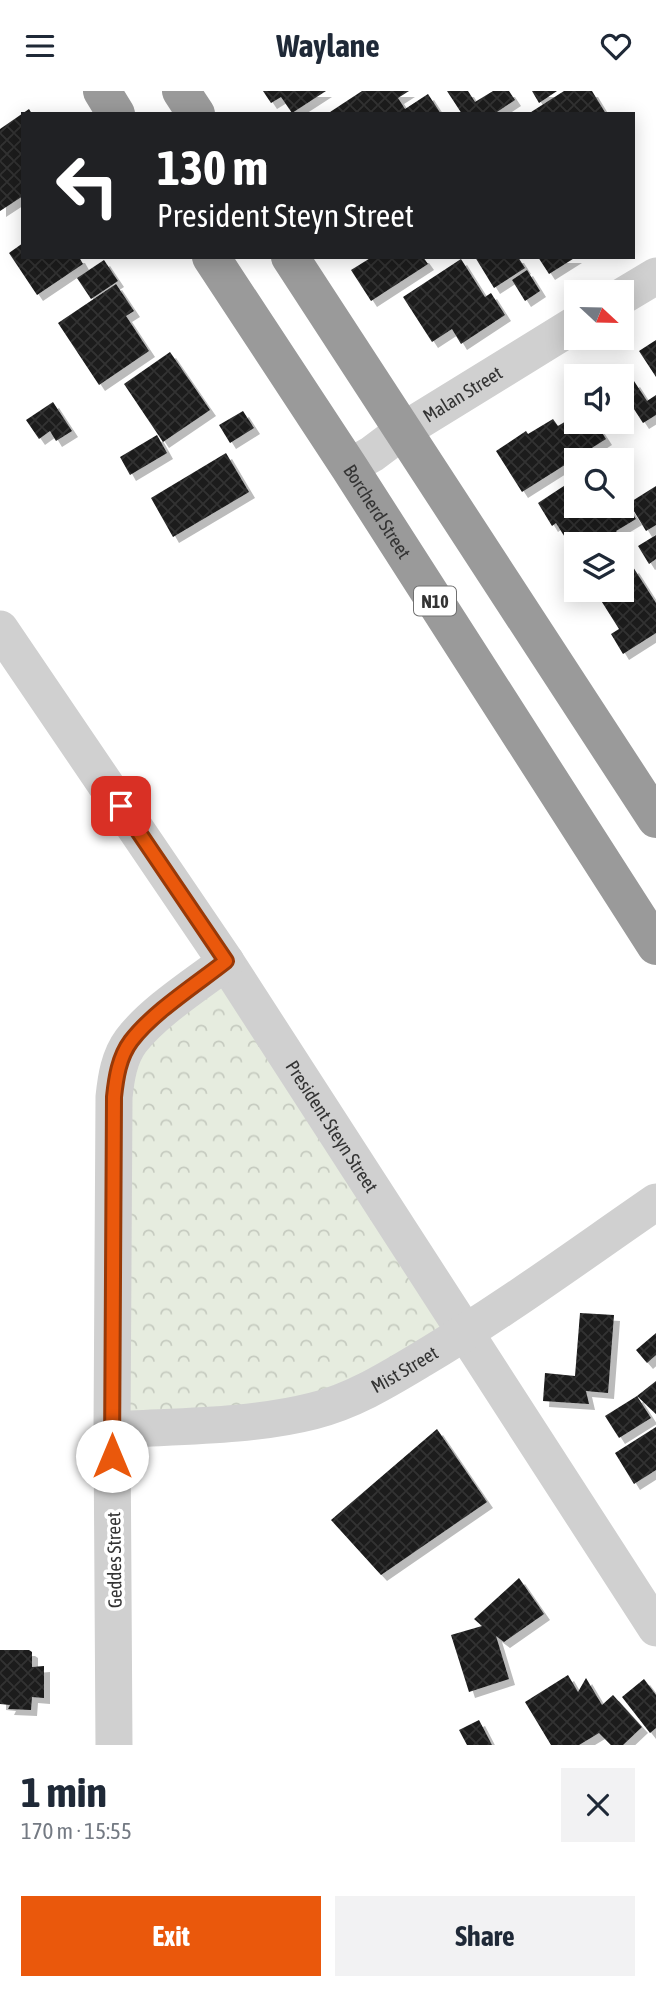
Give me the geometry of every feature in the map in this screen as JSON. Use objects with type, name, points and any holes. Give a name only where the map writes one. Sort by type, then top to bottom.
[{"type":"highway","points":[[102,91],[116,112]]},
{"type":"highway","points":[[181,91],[195,112]]},
{"type":"highway","name":"Borcherd Street","points":[[212,259],[656,946]]},
{"type":"highway","points":[[291,259],[656,819]]},
{"type":"street","points":[[634,289],[656,276]]},
{"type":"street","name":"Malan Street","points":[[349,467],[564,331]]},
{"type":"street","name":"President Steyn Street","points":[[0,629],[226,961],[656,1628]]},
{"type":"street","name":"Geddes Street","points":[[114,1745],[112,1430],[114,1097],[117,1076],[130,1042],[162,1011],[226,961]]},
{"type":"street","name":"Mist Street","points":[[112,1430],[254,1421],[313,1411],[361,1394],[466,1333],[656,1202]]},
{"type":"green space","points":[[228,973],[457,1327],[301,1408],[112,1418],[119,1047]]},
{"type":"building","points":[[263,91],[326,91],[294,112],[281,97],[271,103]]},
{"type":"building","points":[[362,91],[409,91],[398,98],[405,109],[428,94],[440,112],[330,112]]},
{"type":"building","points":[[447,91],[468,91],[475,102],[493,91],[509,91],[515,100],[497,112],[461,112]]},
{"type":"building","points":[[532,91],[557,91],[539,103]]},
{"type":"building","points":[[564,91],[592,91],[605,112],[531,112]]},
{"type":"building","points":[[21,115],[21,197],[0,211],[0,129]]},
{"type":"building","points":[[21,244],[21,259],[80,259],[83,264],[37,295],[9,253]]},
{"type":"building","points":[[369,259],[424,259],[428,264],[371,301],[351,270]]},
{"type":"building","points":[[461,259],[485,297],[491,293],[505,315],[461,344],[452,329],[432,342],[403,297]]},
{"type":"building","points":[[476,259],[519,259],[525,268],[494,288]]},
{"type":"building","points":[[539,259],[573,259],[549,274]]},
{"type":"building","points":[[104,260],[118,281],[91,299],[77,278]]},
{"type":"building","points":[[527,270],[540,291],[525,301],[512,280]]},
{"type":"building","points":[[116,284],[134,311],[126,316],[149,351],[99,385],[58,323]]},
{"type":"building","points":[[656,340],[656,377],[639,351]]},
{"type":"building","points":[[170,352],[210,410],[163,442],[124,384]]},
{"type":"building","points":[[634,381],[647,401],[656,395],[656,415],[643,423],[634,409]]},
{"type":"building","points":[[53,402],[72,431],[56,441],[50,431],[39,439],[26,420]]},
{"type":"building","points":[[243,411],[254,428],[230,443],[219,425]]},
{"type":"building","points":[[553,419],[558,426],[564,422],[564,434],[603,434],[606,439],[592,448],[564,448],[564,466],[522,492],[496,451],[526,431],[528,434]]},
{"type":"building","points":[[157,435],[167,453],[130,475],[120,457]]},
{"type":"building","points":[[226,453],[249,492],[173,537],[151,498]]},
{"type":"building","points":[[564,486],[564,518],[634,518],[634,516],[636,519],[617,532],[564,532],[564,536],[556,523],[552,526],[538,503]]},
{"type":"building","points":[[656,486],[656,525],[646,531],[634,511],[634,500]]},
{"type":"building","points":[[656,535],[656,559],[649,564],[638,546]]},
{"type":"building","points":[[634,569],[656,603],[656,633],[623,654],[611,634],[619,629],[602,602],[634,602]]},
{"type":"building","points":[[580,1313],[614,1315],[608,1393],[586,1391],[589,1404],[543,1401],[545,1373],[575,1376]]},
{"type":"building","points":[[656,1333],[656,1355],[647,1363],[636,1350]]},
{"type":"building","points":[[656,1381],[656,1414],[637,1396]]},
{"type":"building","points":[[637,1396],[651,1418],[619,1438],[605,1416]]},
{"type":"building","points":[[656,1427],[656,1470],[634,1484],[615,1453]]},
{"type":"building","points":[[437,1429],[487,1502],[381,1575],[331,1520]]},
{"type":"building","points":[[519,1578],[544,1614],[504,1642],[496,1636],[509,1679],[469,1692],[451,1635],[482,1626],[474,1619]]},
{"type":"building","points":[[0,1650],[29,1650],[32,1652],[32,1667],[44,1666],[44,1698],[32,1697],[31,1710],[8,1709],[10,1705],[0,1704]]},
{"type":"building","points":[[568,1675],[578,1692],[586,1678],[602,1705],[613,1695],[642,1727],[623,1745],[611,1745],[599,1733],[579,1745],[551,1745],[525,1702]]},
{"type":"building","points":[[644,1679],[656,1695],[656,1728],[650,1733],[622,1697]]},
{"type":"building","points":[[479,1720],[492,1745],[467,1745],[459,1730]]},
{"type":"route","points":[[112,1456],[114,1097],[117,1076],[130,1042],[162,1011],[226,961],[121,806]]}]
